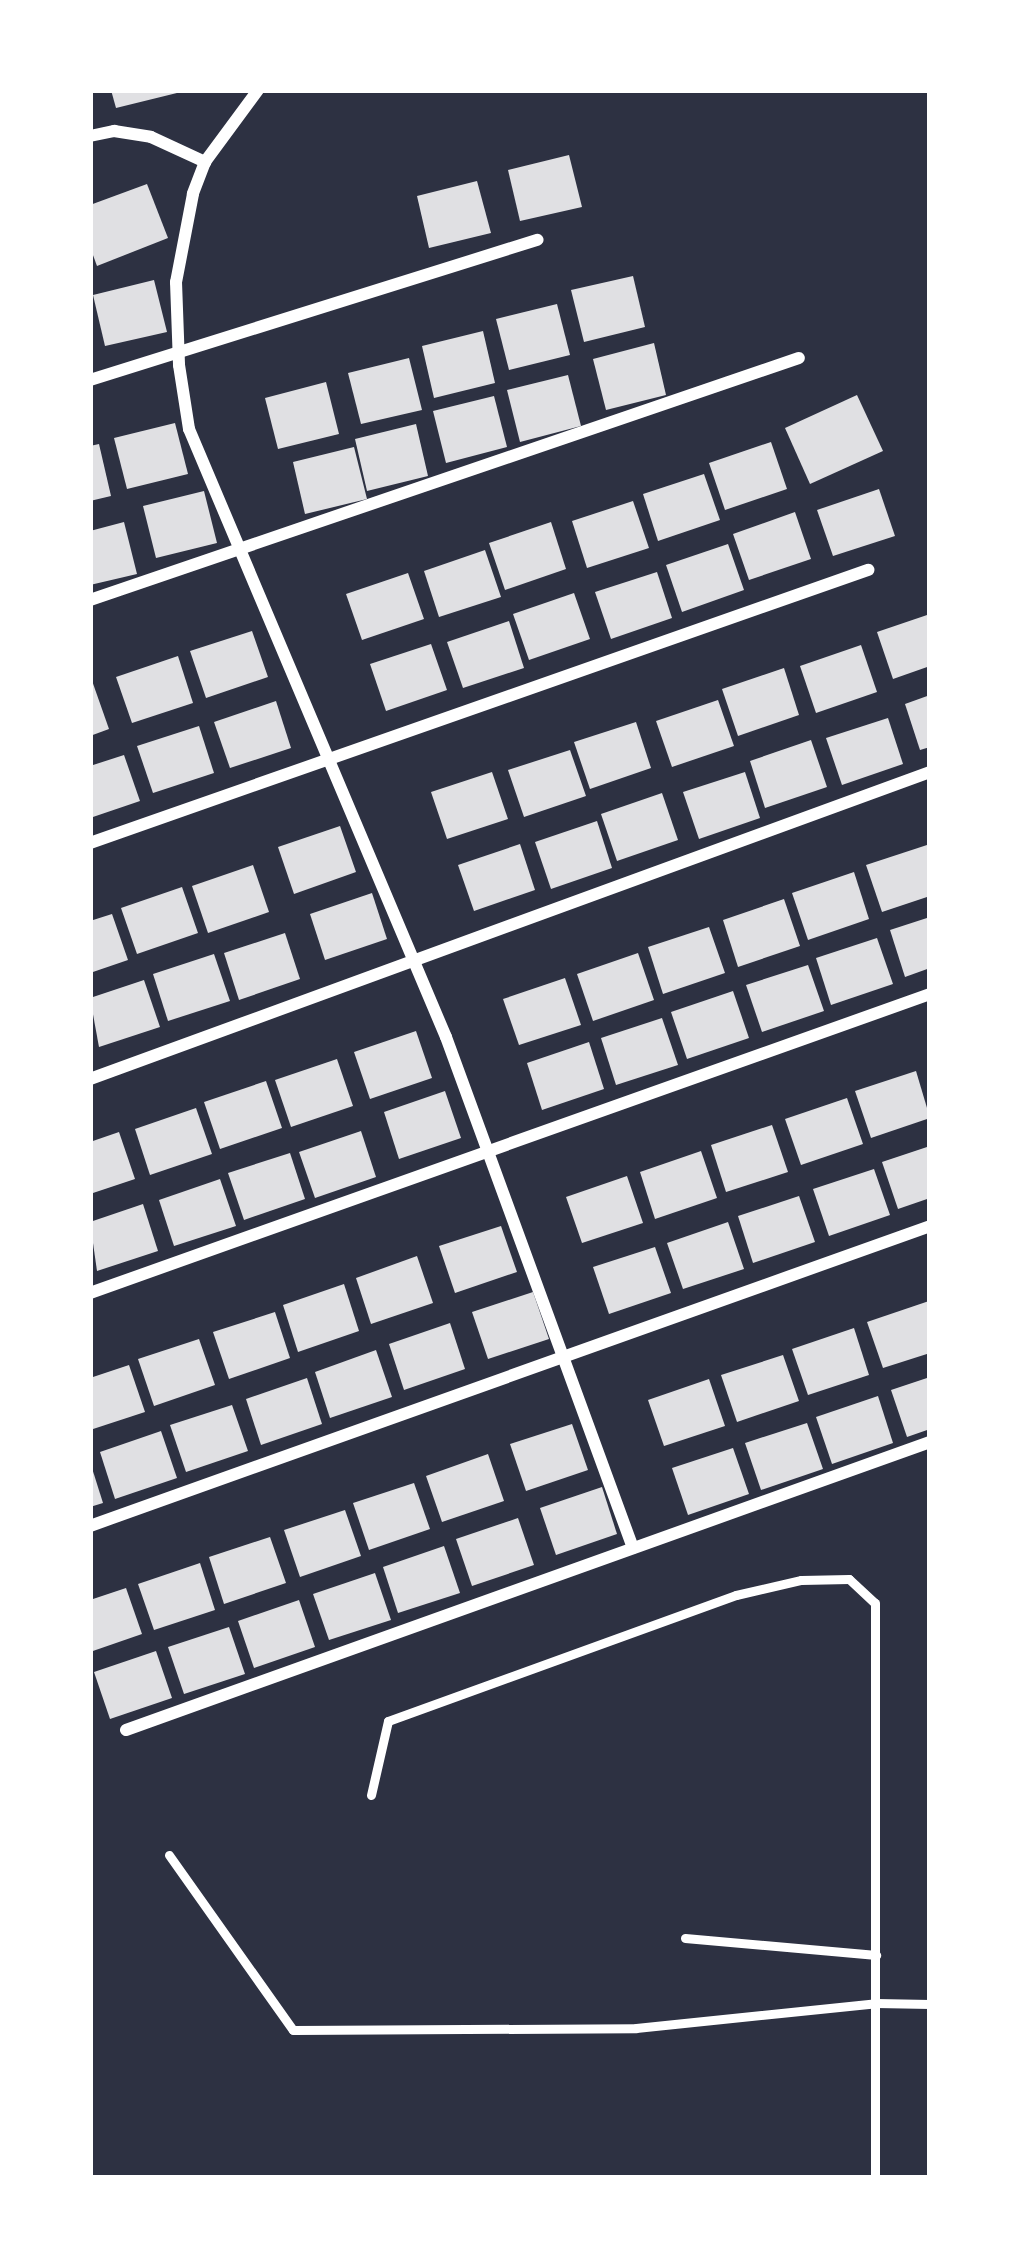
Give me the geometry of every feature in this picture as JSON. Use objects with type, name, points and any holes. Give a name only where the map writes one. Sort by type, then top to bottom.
[{"type":"street","points":[[258,90],[205,162],[176,283],[189,429],[414,961],[632,1548]]},
{"type":"street","points":[[90,136],[114,131],[151,137],[205,162]]},
{"type":"street","points":[[90,380],[538,240]]},
{"type":"street","points":[[90,600],[799,358]]},
{"type":"street","points":[[90,843],[868,570]]},
{"type":"street","points":[[90,1079],[930,772]]},
{"type":"street","points":[[90,1293],[930,994]]},
{"type":"street","points":[[90,1526],[930,1226]]},
{"type":"street","points":[[126,1730],[930,1442]]},
{"type":"lane","points":[[371,1795],[388,1721],[736,1594],[801,1580],[849,1579],[875,1603],[875,2178]]},
{"type":"lane","points":[[169,1856],[293,2030],[636,2028],[876,2003],[930,2004]]},
{"type":"lane","points":[[685,1939],[876,1955]]},
{"type":"building","points":[[111,90],[181,90],[181,92],[116,108]]},
{"type":"building","points":[[569,155],[582,207],[520,221],[508,170]]},
{"type":"building","points":[[477,181],[491,233],[429,248],[417,196]]},
{"type":"building","points":[[147,184],[168,238],[97,266],[90,247],[90,205]]},
{"type":"building","points":[[633,276],[645,327],[584,342],[571,290]]},
{"type":"building","points":[[154,280],[167,332],[105,346],[93,295]]},
{"type":"building","points":[[557,304],[570,355],[509,370],[496,319]]},
{"type":"building","points":[[483,331],[495,383],[434,398],[422,346]]},
{"type":"building","points":[[654,343],[666,395],[606,410],[593,359]]},
{"type":"building","points":[[409,358],[422,410],[361,424],[348,373]]},
{"type":"building","points":[[568,375],[581,426],[520,442],[507,390]]},
{"type":"building","points":[[326,382],[339,434],[278,449],[265,398]]},
{"type":"building","points":[[857,395],[883,451],[810,484],[785,428]]},
{"type":"building","points":[[494,396],[507,447],[446,463],[433,411]]},
{"type":"building","points":[[175,423],[188,474],[127,489],[114,438]]},
{"type":"building","points":[[416,424],[428,476],[367,491],[355,439]]},
{"type":"building","points":[[771,442],[787,489],[725,510],[709,463]]},
{"type":"building","points":[[99,444],[111,496],[90,501],[90,446]]},
{"type":"building","points":[[354,447],[367,499],[305,514],[293,462]]},
{"type":"building","points":[[704,474],[720,520],[658,541],[643,494]]},
{"type":"building","points":[[879,489],[895,536],[833,556],[817,510]]},
{"type":"building","points":[[204,491],[217,543],[156,558],[143,506]]},
{"type":"building","points":[[633,501],[649,548],[587,568],[572,521]]},
{"type":"building","points":[[795,512],[811,559],[749,580],[733,534]]},
{"type":"building","points":[[124,522],[137,574],[90,585],[90,531]]},
{"type":"building","points":[[551,522],[566,569],[505,590],[489,543]]},
{"type":"building","points":[[728,544],[744,590],[682,612],[666,565]]},
{"type":"building","points":[[485,550],[501,597],[439,617],[424,571]]},
{"type":"building","points":[[657,572],[672,618],[611,639],[595,592]]},
{"type":"building","points":[[408,573],[424,619],[362,640],[346,594]]},
{"type":"building","points":[[574,593],[590,639],[529,660],[513,614]]},
{"type":"building","points":[[930,614],[930,666],[893,679],[877,632]]},
{"type":"building","points":[[509,621],[524,668],[463,688],[447,642]]},
{"type":"building","points":[[252,631],[268,677],[206,698],[190,651]]},
{"type":"building","points":[[431,644],[447,690],[386,711],[370,664]]},
{"type":"building","points":[[861,645],[877,692],[816,713],[800,666]]},
{"type":"building","points":[[178,656],[193,703],[132,723],[116,677]]},
{"type":"building","points":[[784,668],[799,715],[738,736],[722,689]]},
{"type":"building","points":[[90,675],[109,729],[90,736]]},
{"type":"building","points":[[930,695],[930,747],[920,750],[905,704]]},
{"type":"building","points":[[718,700],[734,746],[672,767],[656,721]]},
{"type":"building","points":[[276,701],[291,748],[230,768],[214,722]]},
{"type":"building","points":[[888,718],[903,764],[842,785],[826,738]]},
{"type":"building","points":[[636,722],[651,768],[590,789],[574,742]]},
{"type":"building","points":[[199,726],[214,773],[153,793],[137,746]]},
{"type":"building","points":[[811,740],[827,787],[765,808],[750,761]]},
{"type":"building","points":[[570,750],[586,796],[524,817],[508,770]]},
{"type":"building","points":[[124,755],[140,801],[90,818],[90,766]]},
{"type":"building","points":[[492,772],[508,819],[447,839],[431,792]]},
{"type":"building","points":[[745,772],[760,818],[699,839],[683,792]]},
{"type":"building","points":[[662,793],[678,840],[617,861],[601,814]]},
{"type":"building","points":[[597,821],[612,868],[551,889],[535,842]]},
{"type":"building","points":[[340,826],[356,872],[294,894],[278,847]]},
{"type":"building","points":[[520,844],[535,890],[474,911],[458,865]]},
{"type":"building","points":[[927,845],[930,896],[882,912],[866,865]]},
{"type":"building","points":[[253,865],[269,912],[208,933],[192,886]]},
{"type":"building","points":[[854,872],[869,919],[808,940],[792,893]]},
{"type":"building","points":[[182,887],[198,933],[137,954],[121,908]]},
{"type":"building","points":[[372,893],[387,939],[325,960],[310,914]]},
{"type":"building","points":[[784,899],[800,946],[738,967],[723,920]]},
{"type":"building","points":[[112,914],[128,960],[90,973],[90,921]]},
{"type":"building","points":[[930,917],[930,968],[905,977],[890,930]]},
{"type":"building","points":[[709,927],[725,973],[663,994],[648,947]]},
{"type":"building","points":[[285,933],[300,979],[239,1000],[224,953]]},
{"type":"building","points":[[877,938],[893,984],[831,1005],[816,958]]},
{"type":"building","points":[[638,953],[654,1000],[593,1021],[577,974]]},
{"type":"building","points":[[214,954],[230,1001],[168,1021],[153,974]]},
{"type":"building","points":[[808,965],[824,1011],[762,1032],[746,985]]},
{"type":"building","points":[[565,978],[581,1025],[519,1045],[503,999]]},
{"type":"building","points":[[144,980],[160,1027],[99,1047],[90,998]]},
{"type":"building","points":[[733,991],[749,1038],[687,1059],[671,1012]]},
{"type":"building","points":[[662,1018],[678,1065],[616,1085],[601,1038]]},
{"type":"building","points":[[416,1031],[432,1078],[370,1099],[354,1052]]},
{"type":"building","points":[[589,1042],[604,1089],[542,1110],[527,1063]]},
{"type":"building","points":[[337,1059],[353,1106],[291,1127],[275,1080]]},
{"type":"building","points":[[916,1071],[930,1118],[871,1138],[855,1091]]},
{"type":"building","points":[[266,1081],[282,1128],[220,1149],[204,1102]]},
{"type":"building","points":[[445,1091],[461,1138],[399,1159],[384,1112]]},
{"type":"building","points":[[847,1098],[863,1144],[801,1165],[785,1119]]},
{"type":"building","points":[[196,1108],[212,1154],[150,1175],[135,1129]]},
{"type":"building","points":[[772,1125],[788,1172],[726,1192],[711,1145]]},
{"type":"building","points":[[361,1131],[376,1177],[315,1198],[299,1152]]},
{"type":"building","points":[[119,1132],[135,1179],[90,1194],[90,1142]]},
{"type":"building","points":[[930,1146],[930,1198],[898,1209],[882,1162]]},
{"type":"building","points":[[701,1151],[717,1198],[655,1219],[640,1172]]},
{"type":"building","points":[[290,1153],[305,1199],[244,1220],[228,1173]]},
{"type":"building","points":[[874,1169],[890,1215],[829,1236],[813,1189]]},
{"type":"building","points":[[627,1176],[643,1223],[582,1243],[566,1197]]},
{"type":"building","points":[[220,1179],[236,1226],[174,1246],[159,1200]]},
{"type":"building","points":[[799,1196],[815,1242],[753,1263],[738,1216]]},
{"type":"building","points":[[143,1204],[158,1251],[97,1271],[90,1222]]},
{"type":"building","points":[[728,1222],[744,1269],[683,1289],[667,1243]]},
{"type":"building","points":[[501,1226],[517,1272],[455,1293],[439,1246]]},
{"type":"building","points":[[655,1247],[671,1293],[609,1314],[593,1267]]},
{"type":"building","points":[[417,1256],[433,1303],[371,1324],[356,1278]]},
{"type":"building","points":[[344,1284],[359,1331],[298,1352],[283,1305]]},
{"type":"building","points":[[533,1292],[549,1339],[488,1359],[472,1312]]},
{"type":"building","points":[[929,1301],[930,1353],[883,1368],[867,1322]]},
{"type":"building","points":[[275,1312],[290,1358],[229,1379],[213,1332]]},
{"type":"building","points":[[450,1323],[465,1369],[404,1390],[389,1344]]},
{"type":"building","points":[[854,1328],[869,1375],[808,1395],[792,1349]]},
{"type":"building","points":[[199,1339],[215,1385],[154,1406],[138,1359]]},
{"type":"building","points":[[376,1350],[392,1397],[330,1418],[315,1372]]},
{"type":"building","points":[[783,1355],[799,1401],[737,1422],[721,1375]]},
{"type":"building","points":[[129,1365],[145,1412],[90,1430],[90,1378]]},
{"type":"building","points":[[930,1377],[930,1429],[907,1437],[891,1390]]},
{"type":"building","points":[[307,1378],[322,1424],[261,1445],[246,1399]]},
{"type":"building","points":[[709,1379],[725,1426],[664,1446],[648,1400]]},
{"type":"building","points":[[878,1396],[893,1443],[832,1464],[816,1417]]},
{"type":"building","points":[[232,1405],[248,1451],[186,1472],[170,1425]]},
{"type":"building","points":[[807,1423],[823,1469],[761,1490],[745,1443]]},
{"type":"building","points":[[572,1424],[588,1470],[526,1491],[510,1444]]},
{"type":"building","points":[[161,1431],[177,1478],[115,1499],[100,1452]]},
{"type":"building","points":[[733,1448],[749,1494],[688,1515],[672,1468]]},
{"type":"building","points":[[488,1454],[504,1501],[442,1522],[426,1476]]},
{"type":"building","points":[[90,1466],[103,1503],[90,1507]]},
{"type":"building","points":[[414,1483],[430,1529],[369,1550],[353,1503]]},
{"type":"building","points":[[602,1487],[617,1534],[556,1555],[540,1508]]},
{"type":"building","points":[[345,1510],[361,1556],[300,1577],[284,1530]]},
{"type":"building","points":[[518,1518],[534,1565],[472,1586],[456,1539]]},
{"type":"building","points":[[270,1537],[286,1583],[224,1604],[209,1557]]},
{"type":"building","points":[[444,1546],[460,1593],[398,1613],[383,1567]]},
{"type":"building","points":[[200,1563],[215,1610],[154,1630],[138,1584]]},
{"type":"building","points":[[375,1573],[391,1620],[329,1640],[313,1594]]},
{"type":"building","points":[[126,1588],[142,1634],[90,1652],[90,1600]]},
{"type":"building","points":[[299,1600],[315,1647],[254,1668],[238,1621]]},
{"type":"building","points":[[229,1627],[245,1674],[184,1694],[168,1647]]},
{"type":"building","points":[[156,1651],[172,1698],[110,1719],[94,1672]]}]
